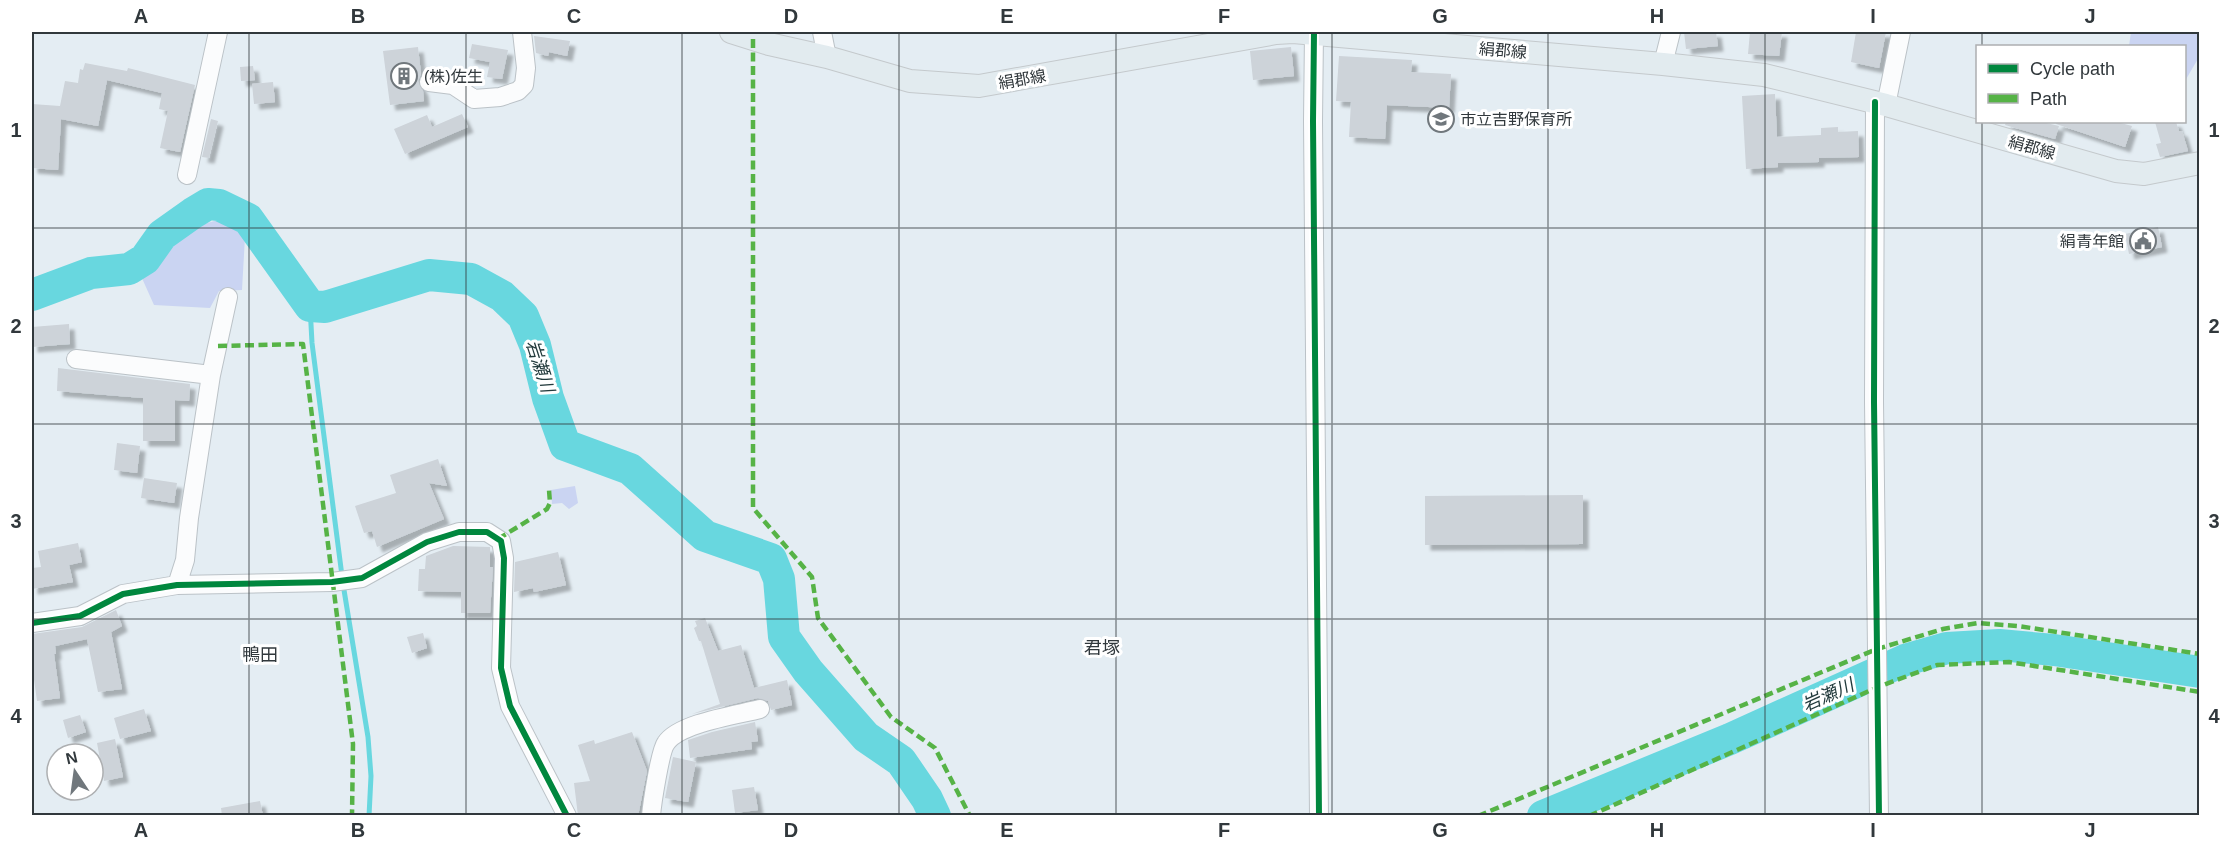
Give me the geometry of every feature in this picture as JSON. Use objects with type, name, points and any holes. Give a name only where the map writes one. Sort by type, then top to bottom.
[{"type":"main road","name":"絹郡線","points":[[731,32],[910,81],[980,86],[1276,33],[1305,32],[1764,75],[1880,104],[2116,171],[2144,174],[2199,163]]},
{"type":"street","points":[[187,175],[218,32]]},
{"type":"street","points":[[429,82],[453,85],[474,99],[500,97],[518,91],[524,86],[526,68],[522,32]]},
{"type":"street","points":[[822,32],[827,57]]},
{"type":"street","points":[[1305,32],[1312,121],[1319,816]]},
{"type":"street","points":[[1663,64],[1671,32]]},
{"type":"street","points":[[1879,816],[1874,402],[1880,104],[1901,32]]},
{"type":"street","points":[[177,585],[185,560],[189,518],[211,375],[228,297]]},
{"type":"street","points":[[76,359],[211,375]]},
{"type":"street","points":[[32,623],[80,616],[123,594],[177,585],[362,578],[427,542],[459,532],[487,532],[501,541],[504,558],[501,668],[510,706],[567,816]]},
{"type":"street","points":[[651,816],[652,801],[666,743],[687,726],[760,709]]},
{"type":"shaded area","points":[[2131,32],[2199,32],[2199,57],[2186,79],[2186,45],[2129,45]]},
{"type":"shaded area","points":[[218,220],[243,224],[245,237],[242,290],[219,291],[210,308],[154,305],[141,276],[193,227]]},
{"type":"shaded area","points":[[575,486],[578,503],[569,509],[562,503],[552,504],[551,490]]},
{"type":"building","points":[[1684,32],[1716,32],[1718,46],[1686,49]]},
{"type":"building","points":[[1750,32],[1782,32],[1779,56],[1748,54]]},
{"type":"building","points":[[1856,32],[1886,32],[1879,68],[1851,62]]},
{"type":"building","points":[[534,36],[570,41],[567,56],[549,52],[548,56],[536,53]]},
{"type":"building","points":[[472,44],[508,50],[502,79],[487,77],[490,62],[469,58]]},
{"type":"building","name":"(株)佐生","points":[[418,47],[421,74],[418,81],[423,91],[424,101],[390,105],[383,51]]},
{"type":"building","points":[[1291,47],[1294,76],[1253,80],[1250,51]]},
{"type":"building","points":[[1339,56],[1412,60],[1411,72],[1451,74],[1449,108],[1387,105],[1385,139],[1349,137],[1351,102],[1336,101]]},
{"type":"building","points":[[85,63],[127,71],[128,68],[195,85],[180,152],[160,148],[168,111],[159,109],[162,93],[107,80],[98,126],[61,119],[58,170],[32,168],[32,104],[60,106],[65,81],[78,83],[80,69],[83,70]]},
{"type":"building","points":[[253,66],[255,80],[241,81],[240,67]]},
{"type":"building","points":[[273,82],[275,102],[254,104],[252,84]]},
{"type":"building","points":[[1775,94],[1777,137],[1821,135],[1821,128],[1838,127],[1838,132],[1858,131],[1859,157],[1819,158],[1819,162],[1778,163],[1778,167],[1746,169],[1742,96]]},
{"type":"building","points":[[462,114],[468,127],[405,154],[394,129],[427,115],[432,127]]},
{"type":"building","points":[[211,119],[218,121],[209,158],[202,157]]},
{"type":"building","points":[[2006,123],[2046,123],[2059,126],[2055,139],[2005,125]]},
{"type":"building","points":[[2121,123],[2132,126],[2125,147],[2056,124]]},
{"type":"building","points":[[2155,123],[2176,123],[2179,131],[2182,131],[2188,151],[2160,157],[2156,144],[2161,143]]},
{"type":"building","name":"絹青年館","points":[[2158,227],[2162,247],[2129,254],[2125,234]]},
{"type":"building","points":[[69,324],[70,344],[32,347],[32,327]]},
{"type":"building","points":[[58,368],[190,384],[189,401],[175,400],[175,441],[143,441],[143,398],[57,391]]},
{"type":"building","points":[[117,443],[140,446],[137,473],[114,470]]},
{"type":"building","points":[[438,459],[447,486],[429,483],[444,519],[377,547],[372,531],[364,533],[355,506],[396,493],[390,475]]},
{"type":"building","points":[[144,478],[177,483],[174,503],[141,498]]},
{"type":"building","points":[[1583,495],[1583,544],[1425,545],[1425,496]]},
{"type":"building","points":[[78,543],[82,562],[69,565],[73,582],[32,589],[32,568],[41,567],[38,551]]},
{"type":"building","points":[[453,546],[490,547],[490,567],[493,567],[490,613],[461,613],[461,592],[418,591],[419,569],[425,569],[426,556]]},
{"type":"building","points":[[558,552],[566,585],[534,592],[533,588],[514,592],[515,562]]},
{"type":"building","points":[[116,610],[122,626],[111,632],[122,689],[98,692],[87,639],[55,646],[60,698],[37,701],[32,665],[32,634],[82,627]]},
{"type":"building","points":[[705,618],[718,651],[741,645],[754,688],[787,680],[792,705],[771,710],[768,701],[758,698],[692,714],[720,704],[701,641],[694,628],[697,626],[695,621]]},
{"type":"building","points":[[423,633],[427,648],[412,653],[407,637]]},
{"type":"building","points":[[144,709],[151,731],[120,739],[114,718]]},
{"type":"building","points":[[80,715],[86,732],[68,738],[63,720]]},
{"type":"building","points":[[755,722],[758,741],[751,742],[752,749],[690,758],[688,740]]},
{"type":"building","points":[[632,732],[647,771],[638,816],[578,816],[574,783],[590,781],[578,745],[594,740],[595,744]]},
{"type":"building","points":[[115,739],[123,777],[105,781],[105,742],[102,742]]},
{"type":"building","points":[[673,757],[696,762],[688,802],[665,798]]},
{"type":"building","points":[[754,787],[758,810],[735,813],[732,790]]},
{"type":"building","points":[[260,801],[263,816],[222,816],[221,808]]},
{"type":"waterway","name":"岩瀬川","points":[[32,295],[91,273],[129,269],[145,259],[162,235],[208,204],[219,205],[248,219],[310,306],[325,307],[429,275],[471,279],[502,296],[523,316],[535,345],[548,398],[565,445],[630,469],[705,536],[771,559],[779,579],[784,637],[808,671],[866,737],[901,761],[927,799],[935,816]]},
{"type":"waterway","points":[[310,306],[312,343],[342,576]]},
{"type":"waterway","points":[[344,590],[368,737],[371,776],[369,816]]},
{"type":"waterway","name":"岩瀬川","points":[[1543,816],[1730,739],[1905,660],[1947,648],[1999,645],[2054,650],[2200,672]]},
{"type":"marked path","points":[[753,39],[753,508],[812,577],[818,618],[891,717],[935,748],[970,816]]},
{"type":"marked path","points":[[218,346],[303,344],[353,744],[352,816]]},
{"type":"marked path","points":[[498,539],[547,509],[550,503],[549,490]]},
{"type":"marked path","points":[[1478,816],[1877,649],[1943,629],[1978,623],[2018,626],[2200,654]]},
{"type":"marked path","points":[[1589,816],[1878,687],[1937,665],[2009,662],[2200,692]]},
{"type":"cycle path","points":[[1314,33],[1319,816]]},
{"type":"cycle path","points":[[1875,102],[1874,402],[1879,816]]},
{"type":"cycle path","points":[[32,623],[80,616],[123,594],[177,585],[332,582],[362,578],[427,542],[459,532],[487,532],[501,541],[504,558],[501,668],[510,706],[567,816]]},
{"type":"place","name":"(株)佐生","points":[[404,76]]},
{"type":"place","name":"市立吉野保育所","points":[[1441,119]]},
{"type":"place","name":"絹青年館","points":[[2143,241]]},
{"type":"district","name":"君塚","points":[[1102,648]]},
{"type":"district","name":"鴨田","points":[[260,655]]}]
